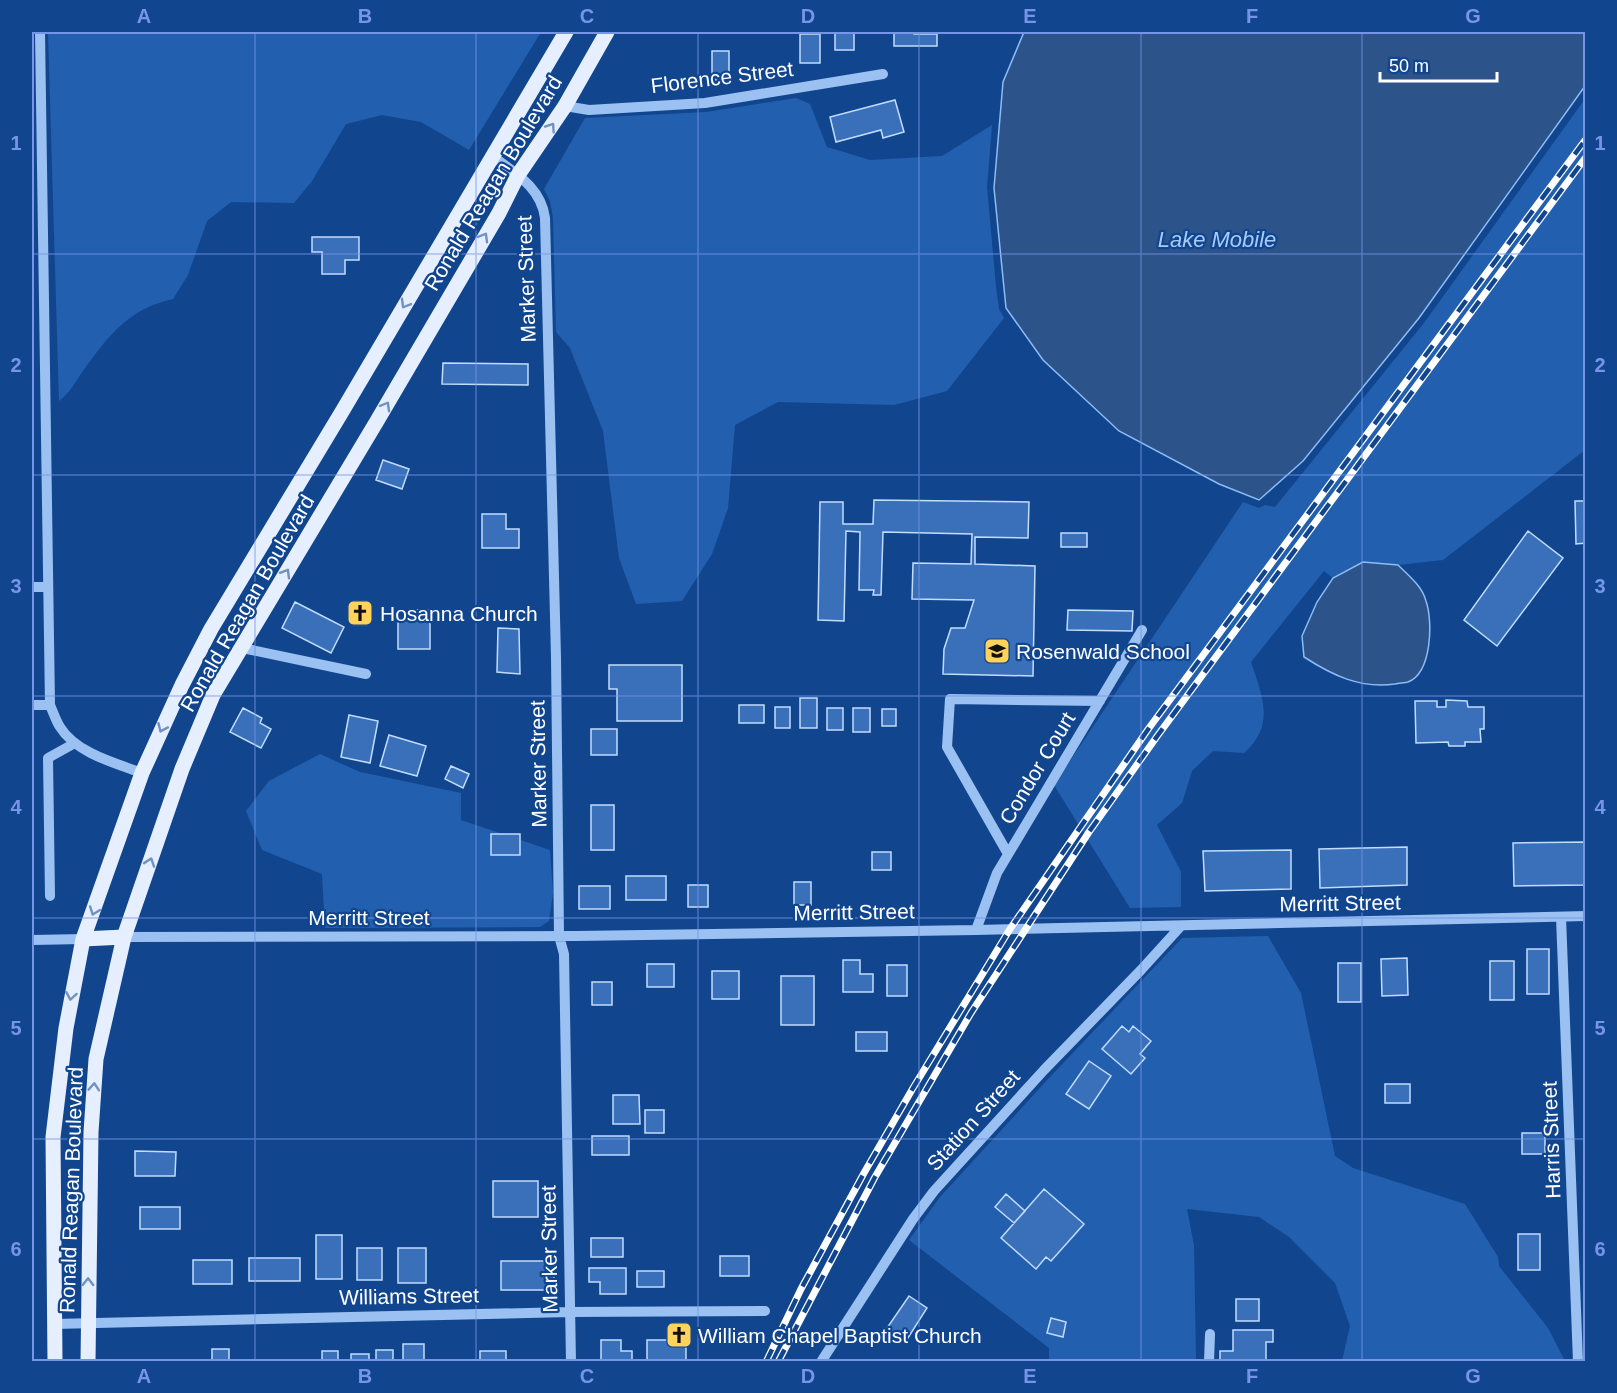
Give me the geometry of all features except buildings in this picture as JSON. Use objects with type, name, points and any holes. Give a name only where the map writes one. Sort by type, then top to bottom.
[{"type":"main road","name":"Ronald Reagan Boulevard","points":[[55,1362],[53,1137],[66,1028],[83,939],[142,773],[211,628],[344,410],[491,155],[566,32]]},
{"type":"main road","name":"Ronald Reagan Boulevard","points":[[88,1362],[91,1132],[96,1059],[123,938],[182,769],[213,695],[481,243],[518,175],[565,106],[607,32]]},
{"type":"main road","points":[[83,939],[123,938]]},
{"type":"street","points":[[40,32],[50,705],[60,727],[75,743],[108,761],[142,773]]},
{"type":"street","name":"Florence Street","points":[[565,106],[590,110],[705,103],[883,75]]},
{"type":"street","name":"Marker Street","points":[[491,155],[532,187],[539,196],[545,218],[556,657],[560,936],[564,954],[571,1362]]},
{"type":"street","points":[[32,587],[48,587]]},
{"type":"street","name":"Condor Court","points":[[976,930],[997,873],[1142,630]]},
{"type":"street","points":[[242,648],[366,674]]},
{"type":"street","points":[[1008,855],[947,747],[950,699],[1100,701]]},
{"type":"street","points":[[32,705],[50,705]]},
{"type":"street","points":[[50,896],[48,758],[75,743]]},
{"type":"street","name":"Merritt Street","points":[[123,938],[560,936],[976,930],[1586,916]]},
{"type":"street","name":"Harris Street","points":[[1561,917],[1578,1362]]},
{"type":"street","name":"Station Street","points":[[821,1362],[913,1219],[934,1191],[1044,1070],[1181,926]]},
{"type":"street","points":[[32,940],[83,939]]},
{"type":"street","points":[[1573,1208],[1586,1208]]},
{"type":"street","name":"Williams Street","points":[[54,1324],[569,1312],[765,1311]]},
{"type":"street","points":[[1209,1362],[1210,1334]]},
{"type":"shaded area","points":[[48,32],[541,32],[469,150],[421,122],[382,115],[346,124],[312,181],[294,203],[231,202],[207,221],[188,275],[173,299],[143,310],[120,326],[101,346],[69,391],[59,401]]},
{"type":"shaded area","points":[[796,98],[810,104],[827,147],[870,160],[942,156],[992,125],[987,187],[996,287],[999,309],[1004,318],[947,391],[894,405],[778,402],[735,425],[728,508],[712,554],[682,601],[636,604],[619,558],[603,431],[570,348],[556,332],[553,218],[550,201],[544,189],[585,118],[706,112]]},
{"type":"shaded area","points":[[1585,99],[1585,450],[1443,560],[1398,565],[1363,562],[1333,578],[1324,571],[1251,662],[1264,710],[1260,732],[1254,742],[1244,753],[1213,751],[1192,771],[1182,803],[1157,825],[1181,872],[1181,907],[1130,908],[1054,785],[1243,502],[1259,508],[1265,505],[1275,507],[1424,323]]},
{"type":"shaded area","points":[[320,754],[360,772],[461,793],[461,820],[550,850],[553,893],[549,921],[540,927],[325,928],[322,874],[262,850],[246,811],[269,781]]},
{"type":"shaded area","points":[[1268,936],[1301,993],[1335,1156],[1353,1168],[1465,1204],[1498,1257],[1499,1266],[1548,1328],[1565,1361],[1342,1361],[1350,1326],[1335,1283],[1289,1237],[1259,1217],[1187,1209],[1194,1245],[1196,1361],[1049,1361],[1049,1348],[909,1240],[940,1197],[1182,938]]},
{"type":"water","name":"Lake Mobile","points":[[1024,32],[1585,32],[1585,86],[1419,318],[1303,461],[1259,500],[1219,484],[1119,431],[1043,360],[1006,308],[994,188],[1003,82]]},
{"type":"water","points":[[1363,562],[1398,565],[1415,582],[1424,596],[1430,621],[1429,646],[1422,668],[1416,677],[1408,682],[1382,685],[1358,682],[1325,670],[1304,657],[1302,636],[1317,602],[1333,578]]},
{"type":"railway","points":[[766,1362],[801,1289],[864,1173],[1010,929],[1149,728],[1586,139]]},
{"type":"railway","points":[[778,1362],[875,1177],[971,1013],[1089,832],[1158,735],[1586,157]]},
{"type":"place","name":"Hosanna Church","points":[[360,613]]},
{"type":"place","name":"Rosenwald School","points":[[997,651]]},
{"type":"place","name":"William Chapel Baptist Church","points":[[679,1335]]}]
